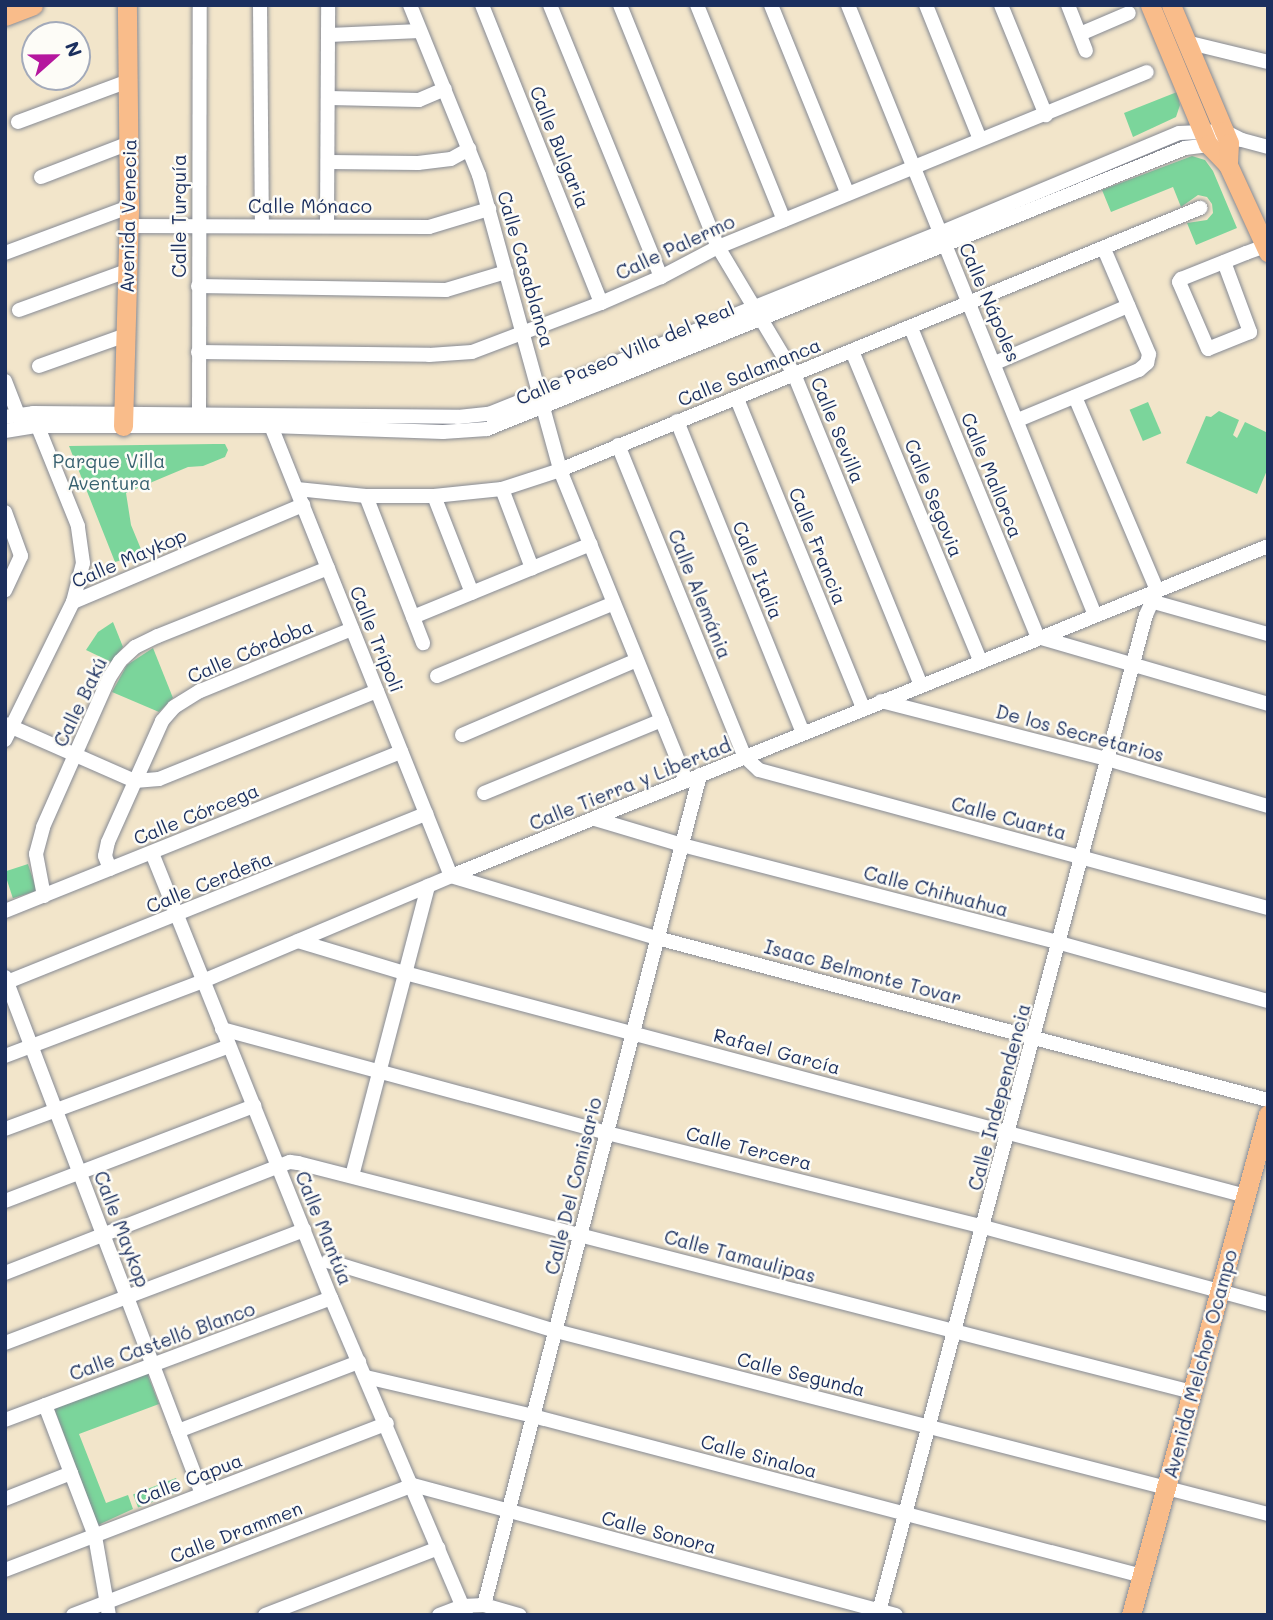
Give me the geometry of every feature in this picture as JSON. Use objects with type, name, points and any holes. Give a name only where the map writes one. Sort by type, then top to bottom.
[{"type":"main road","points":[[5,16],[33,5]]},
{"type":"main road","name":"Avenida Venecia","points":[[123,421],[129,217],[127,5]]},
{"type":"main road","points":[[1150,5],[1205,138],[1228,165],[1267,247]]},
{"type":"main road","points":[[1171,5],[1232,138],[1228,165]]},
{"type":"main road","name":"Avenida Melchor Ocampo","points":[[1131,1615],[1268,1114]]},
{"type":"street","name":"Calle Turquía","points":[[199,421],[200,5]]},
{"type":"street","points":[[260,5],[262,225]]},
{"type":"street","points":[[327,225],[330,162],[328,5]]},
{"type":"street","name":"Calle Casablanca","points":[[410,5],[469,149],[489,209],[560,470],[686,781]]},
{"type":"street","name":"Calle Bulgaria","points":[[482,5],[601,303]]},
{"type":"street","points":[[550,5],[661,277]]},
{"type":"street","name":"Calle Sevilla","points":[[620,5],[718,247],[794,374],[921,685]]},
{"type":"street","points":[[697,5],[784,220]]},
{"type":"street","points":[[771,5],[848,192]]},
{"type":"street","name":"Calle Nápoles","points":[[848,5],[1095,615]]},
{"type":"street","points":[[926,5],[980,139]]},
{"type":"street","points":[[1001,5],[1046,115]]},
{"type":"street","points":[[1068,5],[1086,51]]},
{"type":"street","points":[[1080,34],[1129,13]]},
{"type":"street","points":[[329,35],[419,31]]},
{"type":"street","points":[[1186,41],[1268,62]]},
{"type":"street","name":"Calle Palermo","points":[[198,352],[429,355],[472,352],[601,303],[661,277],[718,247],[848,192],[914,168],[1147,72]]},
{"type":"street","points":[[18,122],[128,81]]},
{"type":"street","points":[[329,98],[419,100],[445,89]]},
{"type":"street","name":"Calle Paseo Villa del Real","points":[[5,431],[23,420],[269,421],[473,417],[542,402],[757,312],[943,239],[1180,133],[1205,138],[1232,138],[1268,147]]},
{"type":"street","points":[[41,177],[129,143]]},
{"type":"street","points":[[330,162],[418,163],[451,159],[469,149]]},
{"type":"street","name":"Calle Salamanca","points":[[297,489],[366,496],[434,496],[502,489],[560,470],[737,399],[1200,208]]},
{"type":"street","name":"Calle Mónaco","points":[[5,253],[129,217],[198,225],[429,227],[489,209]]},
{"type":"street","points":[[1224,262],[1250,332],[1208,349],[1179,282],[1224,262],[1267,247]]},
{"type":"street","points":[[1018,420],[1139,370],[1147,363],[1149,354],[1104,249]]},
{"type":"street","points":[[19,310],[127,271]]},
{"type":"street","points":[[198,286],[446,290],[506,272]]},
{"type":"street","points":[[995,363],[1128,306]]},
{"type":"street","name":"Calle Mallorca","points":[[911,328],[1038,637]]},
{"type":"street","points":[[39,366],[127,335]]},
{"type":"street","name":"Calle Segovia","points":[[852,351],[980,660]]},
{"type":"street","points":[[5,381],[78,526],[83,544],[83,563],[73,602]]},
{"type":"street","points":[[1075,397],[1155,596],[1268,634]]},
{"type":"street","name":"Calle Francia","points":[[737,399],[863,708]]},
{"type":"street","name":"Calle Trípoli","points":[[269,421],[451,876]]},
{"type":"street","name":"Calle Italia","points":[[677,421],[803,733]]},
{"type":"street","name":"Calle Alemánia","points":[[618,445],[746,757]]},
{"type":"street","points":[[502,489],[532,568]]},
{"type":"street","points":[[366,496],[423,643]]},
{"type":"street","points":[[434,496],[472,593]]},
{"type":"street","name":"Calle Maykop","points":[[5,740],[8,724],[73,602],[303,505]]},
{"type":"street","points":[[5,512],[21,556],[5,591]]},
{"type":"street","points":[[413,617],[591,544]]},
{"type":"street","name":"Calle Tierra y Libertad","points":[[5,1055],[203,981],[451,876],[980,660],[1095,615],[1155,596],[1268,545]]},
{"type":"street","name":"Calle Bakú","points":[[44,896],[36,854],[43,827],[108,678],[135,647],[328,568]]},
{"type":"street","name":"Calle Independencia","points":[[879,1613],[1146,615],[1155,596]]},
{"type":"street","points":[[437,676],[614,603]]},
{"type":"street","name":"Calle Córdoba","points":[[110,869],[106,856],[108,842],[162,721],[173,707],[200,691],[352,629]]},
{"type":"street","points":[[1038,637],[1268,704]]},
{"type":"street","points":[[463,736],[637,660]]},
{"type":"street","points":[[8,724],[135,781],[159,779],[377,691]]},
{"type":"street","name":"De los Secretarios","points":[[881,701],[1107,760],[1268,806]]},
{"type":"street","points":[[484,793],[662,720]]},
{"type":"street","name":"Calle Córcega","points":[[5,911],[401,752]]},
{"type":"street","name":"Calle Cuarta","points":[[746,757],[752,766],[766,773],[1268,908]]},
{"type":"street","name":"Calle Del Comisario","points":[[484,1605],[700,775]]},
{"type":"street","name":"Calle Cerdeña","points":[[6,981],[176,916],[426,814]]},
{"type":"street","name":"Calle Chihuahua","points":[[595,819],[682,845],[1060,943],[1268,1001]]},
{"type":"street","name":"Calle Mantúa","points":[[152,853],[331,1298],[466,1612]]},
{"type":"street","name":"Isaac Belmonte Tovar","points":[[451,876],[657,938],[1268,1100]]},
{"type":"street","points":[[352,1176],[428,886]]},
{"type":"street","name":"Rafael García","points":[[298,941],[405,973],[1246,1196]]},
{"type":"street","name":"Calle Maykop","points":[[6,981],[202,1494]]},
{"type":"street","name":"Calle Tercera","points":[[222,1029],[607,1133],[984,1227],[1268,1304]]},
{"type":"street","points":[[5,1129],[229,1046]]},
{"type":"street","points":[[5,1202],[254,1106]]},
{"type":"street","name":"Calle Tamaulipas","points":[[278,1167],[298,1163],[352,1176],[1192,1392]]},
{"type":"street","points":[[5,1273],[278,1167]]},
{"type":"street","points":[[5,1343],[304,1230]]},
{"type":"street","name":"Calle Segunda","points":[[328,1261],[556,1331],[1268,1514]]},
{"type":"street","name":"Calle Castelló Blanco","points":[[5,1420],[331,1298]]},
{"type":"street","points":[[178,1431],[359,1362]]},
{"type":"street","name":"Calle Sinaloa","points":[[366,1377],[533,1416],[1142,1576]]},
{"type":"street","points":[[45,1405],[94,1536],[108,1608]]},
{"type":"street","name":"Calle Capua","points":[[5,1570],[387,1423]]},
{"type":"street","points":[[5,1499],[71,1473]]},
{"type":"street","name":"Calle Sonora","points":[[413,1485],[879,1613],[897,1615]]},
{"type":"street","name":"Calle Drammen","points":[[73,1615],[108,1608],[413,1485]]},
{"type":"street","points":[[265,1615],[439,1548]]},
{"type":"street","points":[[439,1615],[466,1612],[484,1605],[520,1615]]},
{"type":"green space","points":[[1177,92],[1180,105],[1176,117],[1133,137],[1124,113]]},
{"type":"green space","points":[[1192,156],[1205,160],[1213,171],[1237,228],[1196,245],[1187,223],[1207,220],[1213,213],[1212,204],[1207,197],[1198,195],[1181,207],[1173,187],[1111,212],[1102,190]]},
{"type":"green space","points":[[1148,402],[1161,433],[1143,441],[1130,410]]},
{"type":"green space","points":[[1219,411],[1239,420],[1233,435],[1237,438],[1245,422],[1268,433],[1268,468],[1257,494],[1186,463],[1206,416],[1211,417]]},
{"type":"green space","name":"Parque Villa Aventura","points":[[225,444],[228,450],[225,457],[203,466],[188,467],[126,493],[131,525],[143,554],[115,562],[69,446]]},
{"type":"green space","points":[[113,622],[123,647],[111,662],[86,650],[98,632]]},
{"type":"green space","points":[[153,648],[173,698],[159,712],[112,692],[127,665]]},
{"type":"green space","points":[[28,864],[37,891],[13,898],[5,871]]},
{"type":"green space","points":[[147,1373],[159,1404],[79,1434],[106,1503],[128,1495],[133,1509],[98,1525],[54,1408]]},
{"type":"green space","points":[[176,1478],[181,1491],[138,1508],[133,1494]]}]
